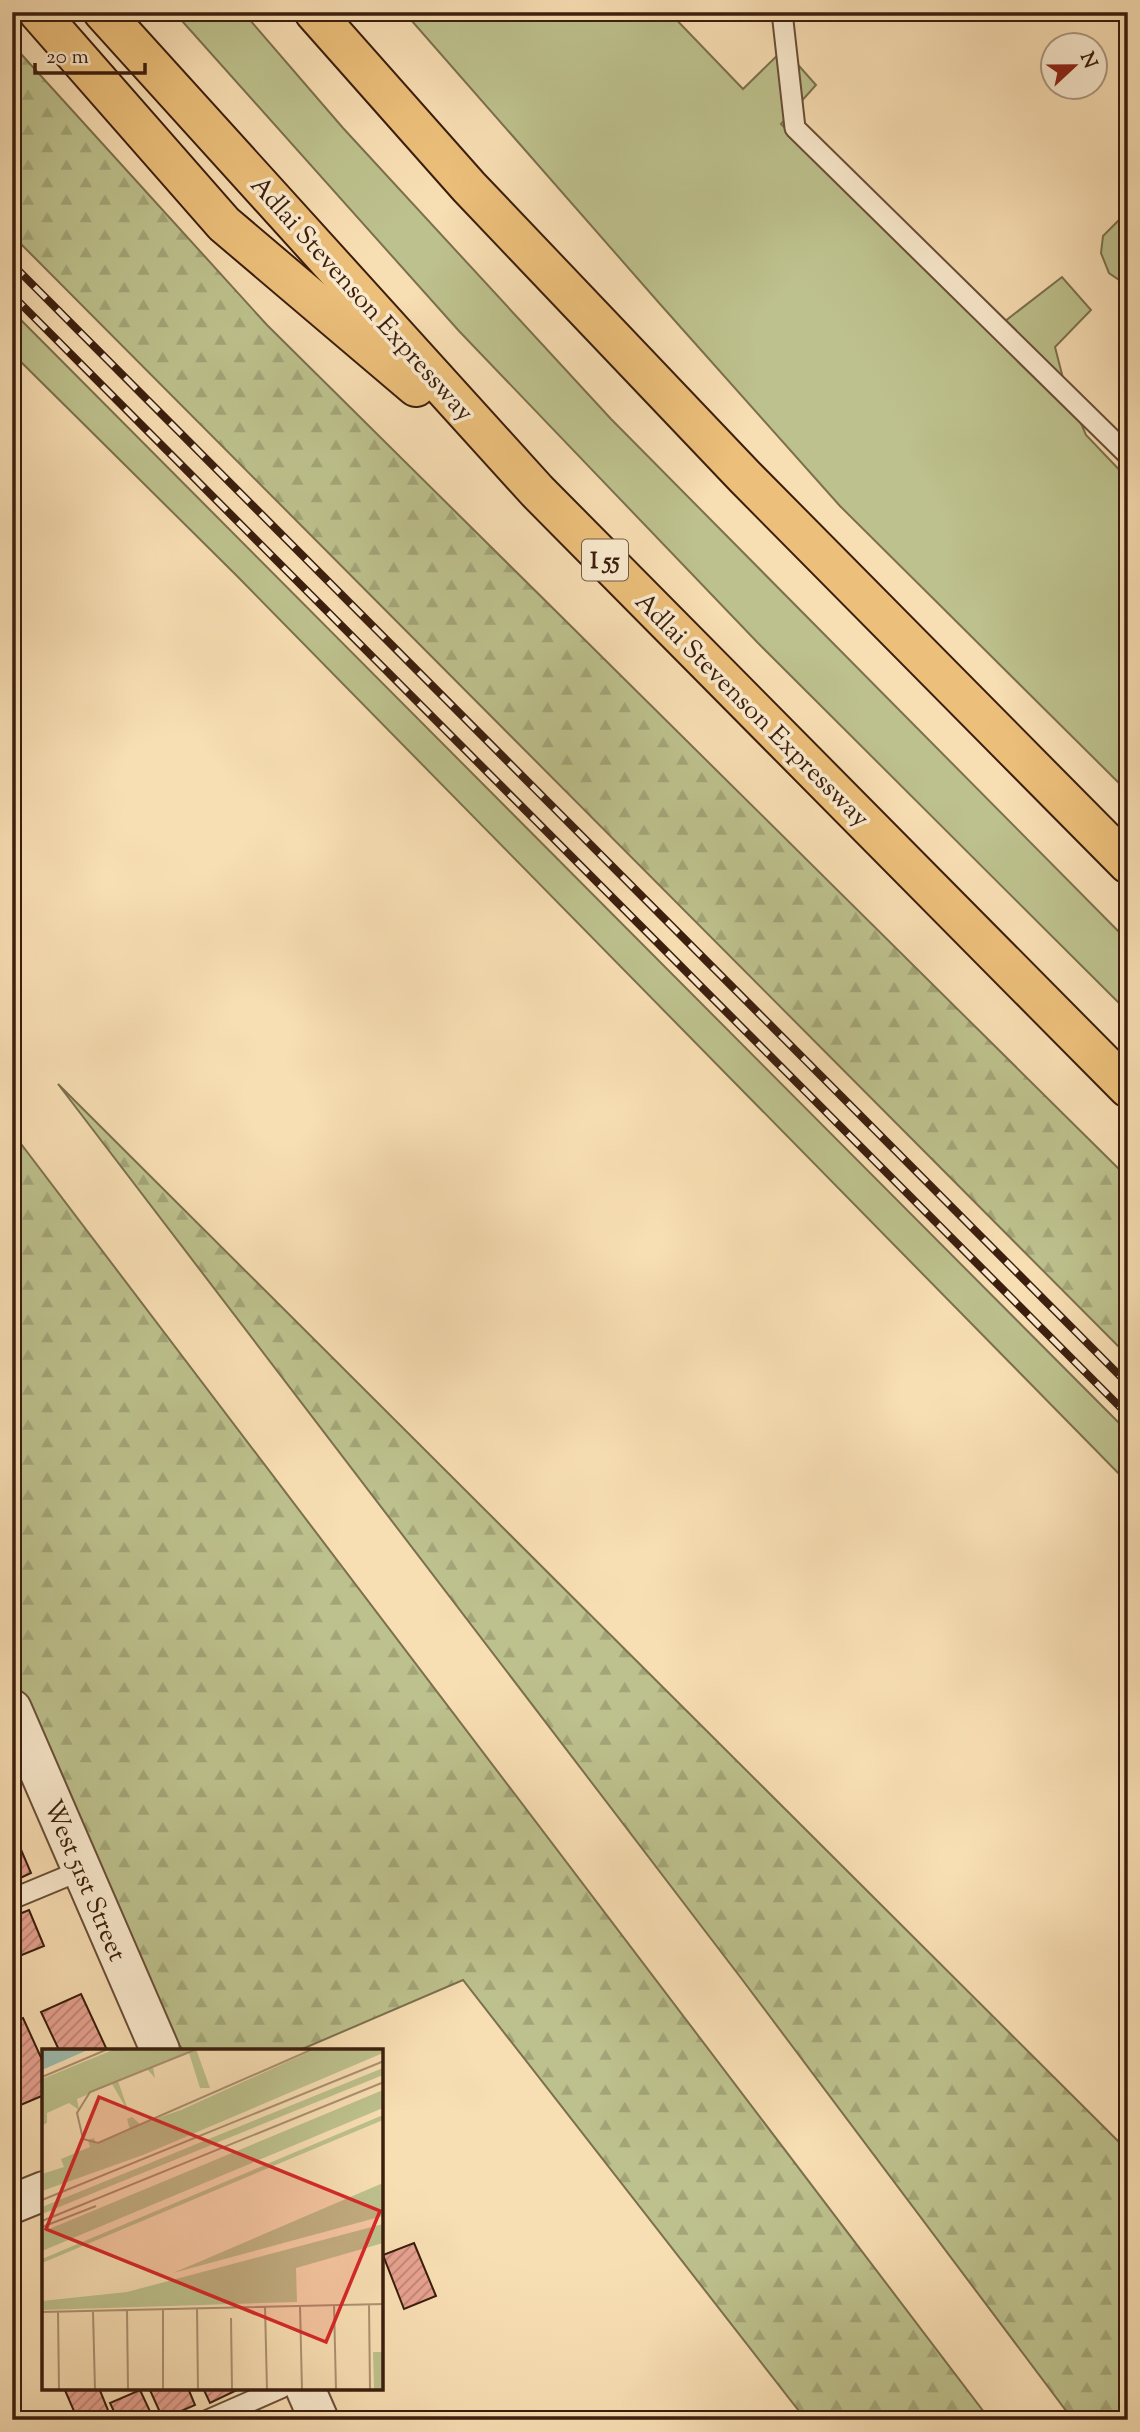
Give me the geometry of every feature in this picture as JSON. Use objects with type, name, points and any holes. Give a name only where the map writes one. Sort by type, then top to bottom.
[{"type":"highway","points":[[38,12],[224,223],[537,491]]},
{"type":"highway","name":"Adlai Stevenson Expressway","points":[[103,12],[537,491],[1128,1088]]},
{"type":"highway","points":[[314,12],[469,187],[745,477],[1128,864]]},
{"type":"highway","points":[[339,12],[469,187]]},
{"type":"street","name":"West 51st Street","points":[[12,1709],[160,2049]]},
{"type":"street","points":[[12,2204],[42,2192]]},
{"type":"street","points":[[306,2390],[319,2420]]},
{"type":"lane","points":[[782,12],[795,128],[1128,455]]},
{"type":"lane","points":[[12,1899],[82,1870]]},
{"type":"lane","points":[[208,2420],[276,2390]]},
{"type":"green space","points":[[174,12],[243,12],[343,128],[611,419],[1128,941],[1128,1012],[758,643],[459,331]]},
{"type":"green space","points":[[404,12],[669,12],[743,89],[784,49],[816,85],[781,124],[991,332],[1062,277],[1091,310],[1055,347],[1065,386],[1086,435],[1128,479],[1128,792],[840,506]]},
{"type":"green space","points":[[12,44],[267,325],[1128,1178],[1128,1356],[12,235]]},
{"type":"green space","points":[[1128,211],[1128,277],[1122,282],[1109,273],[1101,253],[1103,236]]},
{"type":"green space","points":[[12,311],[1128,1432],[1128,1483],[237,576],[12,353]]},
{"type":"green space","points":[[58,1084],[1128,2151],[1128,2420],[1073,2420],[741,1978]]},
{"type":"green space","points":[[12,1132],[990,2420],[806,2420],[463,1980],[302,2049],[182,2049],[172,2035],[12,1670]]},
{"type":"building","points":[[12,1832],[31,1873],[12,1882]]},
{"type":"building","points":[[29,1910],[44,1946],[12,1959],[12,1917]]},
{"type":"building","points":[[81,1994],[107,2049],[59,2049],[41,2012]]},
{"type":"building","points":[[23,2018],[42,2060],[42,2096],[16,2107],[12,2098],[12,2023]]},
{"type":"building","points":[[414,2243],[436,2296],[404,2309],[383,2255]]},
{"type":"building","points":[[65,2390],[100,2390],[112,2420],[70,2420],[67,2414],[74,2411]]},
{"type":"building","points":[[140,2390],[154,2420],[118,2420],[110,2403]]},
{"type":"building","points":[[150,2390],[189,2390],[195,2405],[163,2419]]},
{"type":"building","points":[[204,2390],[237,2390],[210,2403]]},
{"type":"building","points":[[268,2413],[271,2420],[253,2420]]},
{"type":"railway","points":[[12,264],[1128,1384]]},
{"type":"railway","points":[[12,295],[1128,1415]]}]
